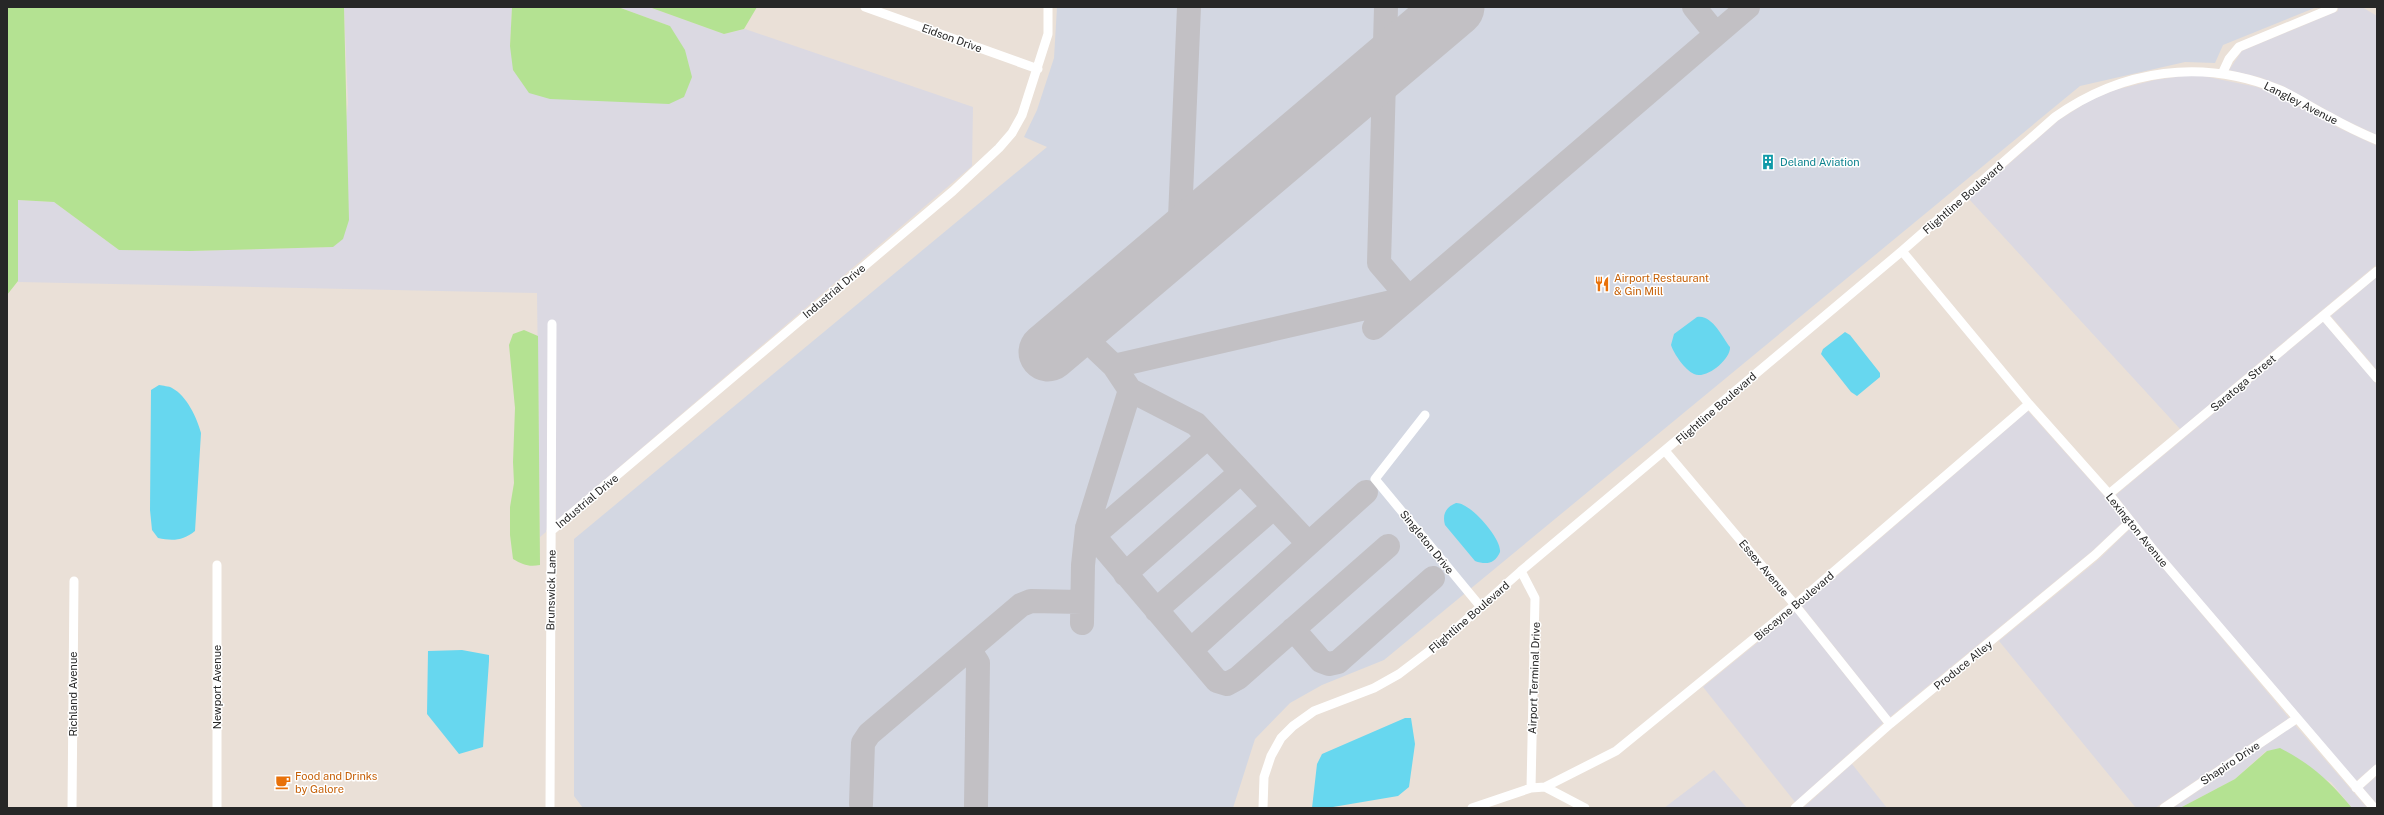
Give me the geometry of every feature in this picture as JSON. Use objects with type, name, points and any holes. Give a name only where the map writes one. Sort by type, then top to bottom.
[{"type":"street","name":"Eidson Drive","points":[[865,7],[1038,69]]},
{"type":"street","name":"Industrial Drive","points":[[551,531],[947,196],[999,148],[1012,133],[1022,116],[1048,34],[1048,7]]},
{"type":"street","points":[[2222,74],[2229,59],[2239,47],[2333,8]]},
{"type":"street","name":"Flightline Boulevard","points":[[1263,808],[1264,777],[1271,756],[1281,738],[1293,726],[1314,711],[1374,688],[1399,674],[1441,642],[1521,571],[1666,452],[1775,357],[1902,251],[2055,117],[2087,96],[2113,85],[2154,75],[2190,71],[2222,74]]},
{"type":"street","name":"Langley Avenue","points":[[2222,74],[2258,82],[2281,91],[2341,124],[2377,140]]},
{"type":"street","name":"Lexington Avenue","points":[[1902,251],[2029,404],[2109,494],[2130,522],[2296,719],[2374,808]]},
{"type":"street","name":"Saratoga Street","points":[[2109,494],[2377,271]]},
{"type":"street","points":[[2324,316],[2377,378]]},
{"type":"street","name":"Brunswick Lane","points":[[550,808],[552,324]]},
{"type":"street","name":"Biscayne Boulevard","points":[[1544,787],[1616,751],[1795,605],[2029,404]]},
{"type":"street","name":"Singleton Drive","points":[[1425,414],[1375,479],[1480,606]]},
{"type":"street","name":"Essex Avenue","points":[[1666,452],[1795,605],[1890,724]]},
{"type":"street","name":"Produce Alley","points":[[1795,808],[1890,724],[2080,568],[2130,522]]},
{"type":"street","name":"Newport Avenue","points":[[217,566],[217,808]]},
{"type":"street","name":"Airport Terminal Drive","points":[[1521,571],[1535,598],[1531,788]]},
{"type":"street","name":"Richland Avenue","points":[[72,808],[74,581]]},
{"type":"street","name":"Shapiro Drive","points":[[2164,808],[2296,719]]},
{"type":"street","points":[[2356,788],[2377,769]]},
{"type":"street","points":[[1472,808],[1531,788],[1544,787],[1585,808]]},
{"type":"shaded area","points":[[344,7],[512,7],[510,46],[670,26],[618,7],[649,7],[724,34],[745,29],[973,107],[972,166],[556,521],[556,419],[547,419],[547,528],[546,532],[540,537],[537,293],[18,282],[18,200],[54,202],[119,250],[190,251],[333,247],[348,103]]},
{"type":"shaded area","points":[[1057,7],[2317,7],[2223,45],[2215,63],[2185,62],[2080,86],[1384,660],[1322,685],[1290,703],[1255,739],[1233,808],[583,808],[574,796],[574,539],[1047,147],[1024,137],[1037,110],[1054,58]]},
{"type":"shaded area","points":[[2362,7],[2377,16],[2377,135],[2343,119],[2283,86],[2259,77],[2229,70],[2242,51],[2338,11],[2338,8]]},
{"type":"shaded area","points":[[2183,76],[2203,76],[2257,87],[2280,96],[2339,128],[2377,146],[2377,264],[2180,429],[1969,199],[2059,120],[2089,101],[2115,90],[2155,80]]},
{"type":"shaded area","points":[[2377,277],[2377,370],[2331,316]]},
{"type":"shaded area","points":[[2323,322],[2377,385],[2377,763],[2356,781],[2158,549],[2116,495]]},
{"type":"shaded area","points":[[2028,411],[2106,498],[2124,521],[2092,551],[1890,717],[1802,606]]},
{"type":"shaded area","points":[[2130,529],[2289,718],[2155,808],[2136,808],[1999,641],[2098,560]]},
{"type":"shaded area","points":[[1795,612],[1883,723],[1795,802],[1703,687]]},
{"type":"shaded area","points":[[2295,725],[2367,808],[2352,808],[2331,782],[2266,751],[2235,779],[2180,808],[2173,808]]},
{"type":"shaded area","points":[[1852,764],[1887,808],[1803,808]]},
{"type":"shaded area","points":[[1714,770],[1747,808],[1664,808]]},
{"type":"shaded area","points":[[2377,776],[2377,804],[2363,788]]},
{"type":"green space","points":[[7,7],[344,7],[349,220],[343,239],[333,247],[190,251],[119,250],[54,202],[18,200],[18,281],[7,295]]},
{"type":"green space","points":[[512,7],[618,7],[670,26],[685,50],[692,77],[684,97],[669,104],[550,99],[529,93],[513,70],[510,46]]},
{"type":"green space","points":[[649,7],[757,7],[744,29],[724,34]]},
{"type":"green space","points":[[524,330],[538,336],[540,565],[533,566],[523,564],[513,559],[510,535],[510,507],[514,483],[513,462],[515,408],[509,345],[513,334]]},
{"type":"green space","points":[[2280,748],[2301,760],[2328,781],[2352,808],[2180,808],[2235,779],[2267,751]]},
{"type":"water","points":[[1697,317],[1707,319],[1712,323],[1730,347],[1726,357],[1717,367],[1705,374],[1699,375],[1691,372],[1684,365],[1677,357],[1671,345],[1674,334]]},
{"type":"water","points":[[1845,332],[1850,335],[1880,373],[1880,377],[1857,396],[1851,392],[1821,354],[1823,349]]},
{"type":"water","points":[[159,385],[171,387],[182,396],[191,408],[201,433],[195,531],[186,537],[168,540],[158,538],[152,530],[150,510],[151,390]]},
{"type":"water","points":[[1456,503],[1462,504],[1469,508],[1491,531],[1499,546],[1500,552],[1496,559],[1486,563],[1475,561],[1445,525],[1444,517],[1447,509]]},
{"type":"water","points":[[462,650],[489,655],[489,661],[483,747],[459,754],[427,714],[428,651]]},
{"type":"water","points":[[1405,718],[1411,718],[1415,744],[1409,787],[1398,796],[1327,808],[1312,808],[1317,764],[1322,754]]},
{"type":"taxiway","points":[[1179,241],[1189,7]]},
{"type":"taxiway","points":[[1075,329],[1114,366],[1409,298],[1379,263],[1386,7]]},
{"type":"taxiway","points":[[1694,7],[1716,34]]},
{"type":"taxiway","points":[[1374,328],[1748,7]]},
{"type":"taxiway","points":[[1082,623],[1083,565],[1087,528],[1130,390],[1114,366]]},
{"type":"taxiway","points":[[1130,390],[1196,424],[1308,543]]},
{"type":"taxiway","points":[[1093,536],[1208,437]]},
{"type":"taxiway","points":[[1125,574],[1241,472]]},
{"type":"taxiway","points":[[1192,649],[1366,492]]},
{"type":"taxiway","points":[[1156,610],[1274,507]]},
{"type":"taxiway","points":[[1087,528],[1217,681],[1227,684],[1238,678],[1388,546]]},
{"type":"taxiway","points":[[1293,629],[1321,661],[1329,664],[1338,662],[1433,578]]},
{"type":"taxiway","points":[[861,804],[863,743],[869,734],[1021,605],[1031,601],[1082,602]]},
{"type":"taxiway","points":[[969,649],[978,663],[976,806]]},
{"type":"runway","points":[[1048,352],[1455,7]]},
{"type":"place","name":"Deland Aviation","points":[[1768,162]]},
{"type":"place","name":"Airport Restaurant & Gin Mill","points":[[1602,284]]},
{"type":"place","name":"Food and Drinks by Galore","points":[[283,782]]}]
